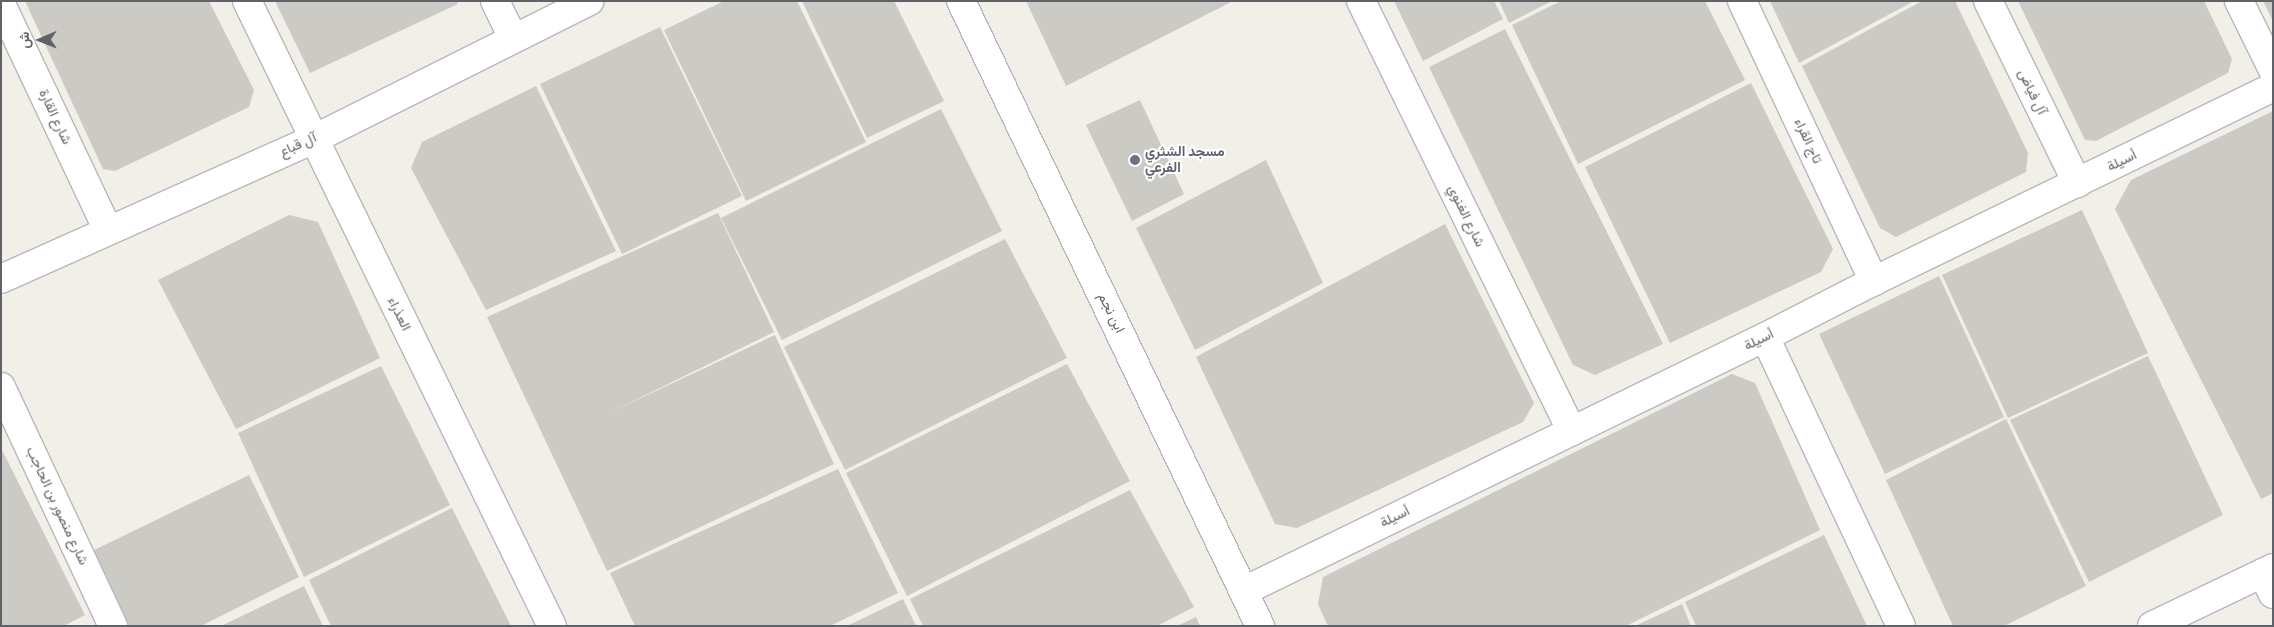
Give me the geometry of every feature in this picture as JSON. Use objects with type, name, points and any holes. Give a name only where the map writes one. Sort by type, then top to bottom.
[{"type":"street","name":"العذراء","points":[[247,1],[552,626]]},
{"type":"street","points":[[495,1],[513,38]]},
{"type":"street","name":"آل قباع","points":[[1,279],[314,138],[589,1]]},
{"type":"street","name":"ابن نجم","points":[[961,1],[1260,626]]},
{"type":"street","name":"شارع الغنوي","points":[[1361,1],[1572,431]]},
{"type":"street","name":"تاج القراء","points":[[1742,1],[1874,281]]},
{"type":"street","name":"آل فياض","points":[[1988,1],[2077,183]]},
{"type":"street","points":[[2239,1],[2273,70]]},
{"type":"street","name":"شارع القارة","points":[[1,4],[108,230]]},
{"type":"street","name":"أسيلة","points":[[1244,591],[1765,338],[1874,281],[2273,86]]},
{"type":"street","points":[[1765,338],[1901,626]]},
{"type":"street","name":"شارع منصور بن الحاجب","points":[[1,387],[113,626]]},
{"type":"street","points":[[2152,626],[2269,578]]},
{"type":"building","points":[[25,1],[209,1],[254,90],[249,107],[115,171],[103,169]]},
{"type":"building","points":[[275,1],[456,1],[458,4],[310,73]]},
{"type":"building","points":[[724,1],[797,1],[866,142],[746,201],[664,30]]},
{"type":"building","points":[[802,1],[894,1],[944,101],[867,138]]},
{"type":"building","points":[[1026,1],[1233,1],[1066,86]]},
{"type":"building","points":[[1394,1],[1494,1],[1503,19],[1423,61]]},
{"type":"building","points":[[1499,1],[1552,1],[1509,23]]},
{"type":"building","points":[[1561,1],[1705,1],[1745,80],[1578,164],[1512,25]]},
{"type":"building","points":[[1770,1],[1914,1],[1799,63]]},
{"type":"building","points":[[1922,1],[1955,1],[2028,153],[2026,172],[1896,237],[1880,228],[1802,66]]},
{"type":"building","points":[[2018,1],[2204,1],[2232,59],[2228,73],[2096,141],[2085,140]]},
{"type":"building","points":[[2263,1],[2273,1],[2273,21]]},
{"type":"building","points":[[660,27],[742,196],[622,254],[540,84]]},
{"type":"building","points":[[1505,29],[1663,344],[1595,375],[1573,365],[1429,67]]},
{"type":"building","points":[[1751,83],[1833,249],[1821,272],[1670,343],[1585,167]]},
{"type":"building","points":[[536,86],[616,251],[486,310],[411,168],[422,142]]},
{"type":"building","name":"مسجد الشثري الفرعي","points":[[1140,100],[1184,194],[1132,221],[1086,125]]},
{"type":"building","points":[[941,109],[1002,231],[782,340],[721,218]]},
{"type":"building","points":[[2273,111],[2273,493],[2261,499],[2115,209],[2131,180]]},
{"type":"building","points":[[1266,160],[1323,283],[1195,350],[1136,228]]},
{"type":"building","points":[[2082,210],[2148,353],[2008,418],[1942,275]]},
{"type":"building","points":[[718,213],[774,332],[611,412],[775,335],[834,464],[607,571],[487,317]]},
{"type":"building","points":[[289,215],[318,222],[380,358],[236,429],[158,280]]},
{"type":"building","points":[[1445,224],[1534,403],[1523,422],[1297,528],[1275,524],[1196,357]]},
{"type":"building","points":[[1005,239],[1067,358],[845,470],[784,347]]},
{"type":"building","points":[[1939,276],[2004,417],[1885,474],[1819,334]]},
{"type":"building","points":[[2148,356],[2223,515],[2089,582],[2010,420]]},
{"type":"building","points":[[1067,364],[1130,481],[907,596],[846,473]]},
{"type":"building","points":[[381,366],[450,505],[304,577],[238,433]]},
{"type":"building","points":[[1732,374],[1755,383],[1820,530],[1626,626],[1328,626],[1318,604],[1323,577]]},
{"type":"building","points":[[2006,419],[2086,586],[2004,626],[1953,626],[1886,480]]},
{"type":"building","points":[[1,448],[85,615],[64,626],[1,626]]},
{"type":"building","points":[[838,469],[898,593],[830,626],[635,626],[610,573]]},
{"type":"building","points":[[249,475],[299,577],[201,626],[129,626],[92,551]]},
{"type":"building","points":[[1130,490],[1194,607],[1157,626],[923,626],[910,599]]},
{"type":"building","points":[[452,508],[511,626],[331,626],[309,580]]},
{"type":"building","points":[[1824,535],[1867,626],[1696,626],[1685,602]]},
{"type":"building","points":[[304,586],[323,626],[221,626]]},
{"type":"building","points":[[903,599],[916,626],[847,626]]},
{"type":"building","points":[[1682,604],[1691,626],[1635,626]]},
{"type":"building","points":[[1196,617],[1200,626],[1177,626]]},
{"type":"place","name":"مسجد الشثري الفرعي","points":[[1135,160]]}]
